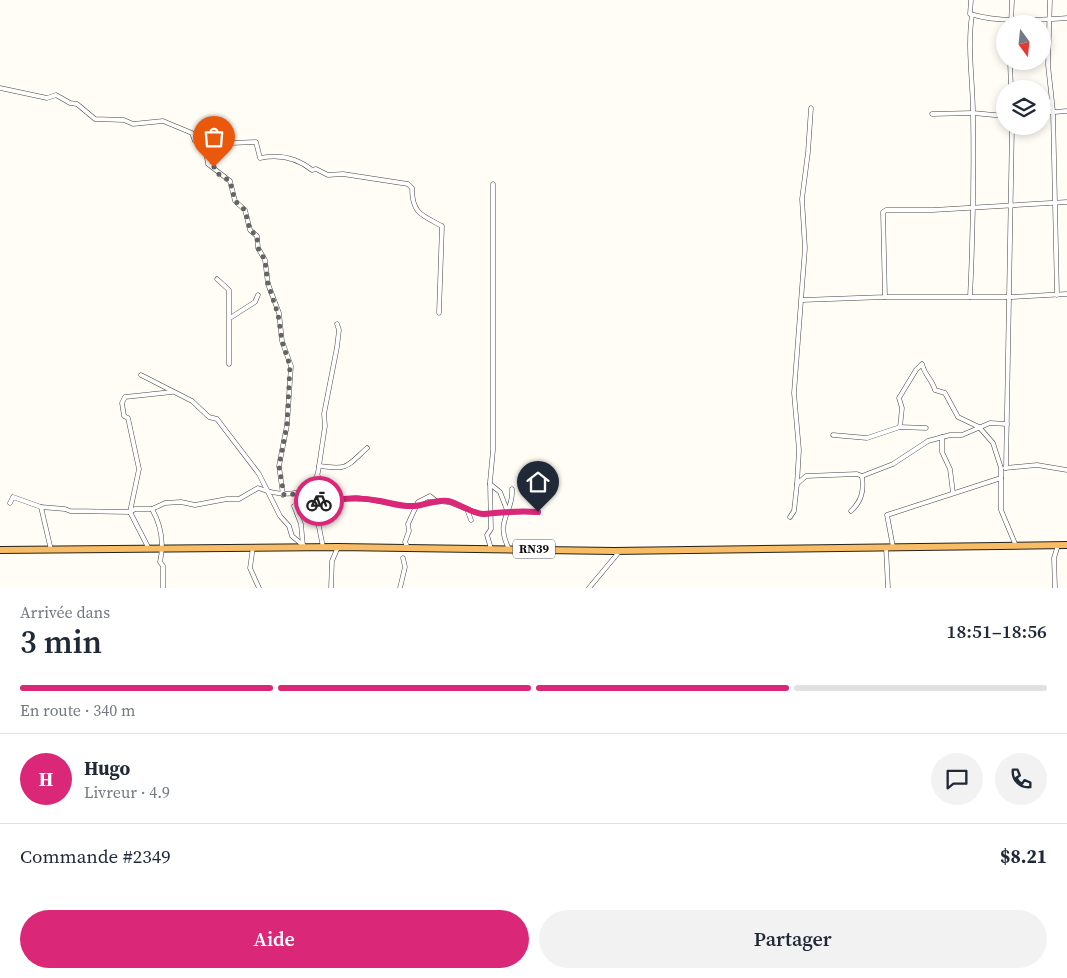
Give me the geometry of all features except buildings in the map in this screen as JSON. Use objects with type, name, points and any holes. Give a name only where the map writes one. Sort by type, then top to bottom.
[{"type":"highway","name":"RN39","points":[[0,550],[306,546],[620,550],[1067,545]]},
{"type":"street","points":[[970,297],[973,207],[971,0]]},
{"type":"street","points":[[1011,15],[1012,0]]},
{"type":"street","points":[[1050,0],[1050,15]]},
{"type":"street","points":[[972,15],[996,20]]},
{"type":"street","points":[[1051,19],[1067,18]]},
{"type":"street","points":[[1049,70],[1053,112],[1057,295]]},
{"type":"street","points":[[0,88],[47,98],[56,95],[70,103],[77,104],[95,119],[124,120],[133,124],[163,121],[192,133],[194,139],[206,151],[208,164],[230,181],[235,201],[245,210],[250,230],[257,236],[258,248],[265,260],[268,284],[278,314],[279,330],[290,366],[287,425],[279,466],[284,495]]},
{"type":"street","points":[[790,517],[794,511],[799,450],[794,393],[802,300],[805,232],[802,199],[810,137],[810,108]]},
{"type":"street","points":[[1053,112],[1067,111]]},
{"type":"street","points":[[932,114],[973,113],[996,115]]},
{"type":"street","points":[[1012,135],[1007,424],[1001,478],[1001,510],[1016,546]]},
{"type":"street","points":[[194,139],[232,143],[256,142],[260,158],[282,156],[304,163],[312,170],[328,175],[343,174],[408,184],[412,188],[412,200],[416,210],[421,216],[442,226],[439,312]]},
{"type":"street","points":[[491,549],[488,535],[491,529],[490,484],[493,450],[493,184]]},
{"type":"street","points":[[885,297],[883,212],[1067,202]]},
{"type":"street","points":[[217,279],[229,290],[229,364]]},
{"type":"street","points":[[802,300],[885,297],[1008,297],[1067,294]]},
{"type":"street","points":[[230,318],[255,302],[258,295]]},
{"type":"street","points":[[323,547],[317,517],[320,504],[316,496],[325,426],[324,414],[337,347],[339,330],[337,324]]},
{"type":"street","points":[[900,427],[902,408],[899,398],[914,372],[922,364],[925,376],[933,382],[935,390],[945,393],[958,418],[979,427],[993,443],[1003,468]]},
{"type":"street","points":[[141,375],[154,380],[192,402],[208,417],[216,419],[258,474],[283,521],[289,526],[292,536],[306,546]]},
{"type":"street","points":[[150,548],[130,512],[139,469],[128,418],[124,416],[122,403],[125,396],[172,392]]},
{"type":"street","points":[[796,484],[806,476],[857,474],[862,476],[894,464],[928,441],[942,437],[962,435],[990,423],[1007,424]]},
{"type":"street","points":[[833,435],[867,438],[900,427],[926,428]]},
{"type":"street","points":[[942,437],[942,452],[950,469],[953,493]]},
{"type":"street","points":[[319,466],[340,469],[349,466],[368,448]]},
{"type":"street","points":[[1003,468],[1036,465],[1067,470]]},
{"type":"street","points":[[10,503],[13,497],[41,507],[80,512],[130,512],[135,508],[152,509],[165,503],[195,505],[227,499],[239,499],[258,488],[284,495],[296,495],[304,491],[318,476]]},
{"type":"street","points":[[851,510],[860,500],[864,487],[862,476]]},
{"type":"street","points":[[893,547],[887,515],[1001,478]]},
{"type":"street","points":[[490,484],[500,492],[500,496],[507,509]]},
{"type":"street","points":[[509,549],[503,537],[507,509],[513,500],[512,489]]},
{"type":"street","points":[[306,546],[299,515],[294,506],[307,502],[320,504],[332,500],[340,502],[349,498],[360,498],[403,506],[416,506],[436,501],[448,501],[485,514],[507,509],[538,512]]},
{"type":"street","points":[[408,548],[405,542],[409,531],[408,524],[416,506]]},
{"type":"street","points":[[41,507],[50,550]]},
{"type":"street","points":[[152,509],[160,523],[160,539],[163,548],[160,562],[163,566],[163,588]]},
{"type":"street","points":[[467,509],[471,520]]},
{"type":"street","points":[[1055,588],[1054,558],[1058,545]]},
{"type":"street","points":[[331,588],[332,561],[338,547]]},
{"type":"street","points":[[253,548],[250,568],[259,588]]},
{"type":"street","points":[[886,548],[888,588]]},
{"type":"street","points":[[589,588],[620,550]]},
{"type":"street","points":[[400,588],[405,567],[403,558]]},
{"type":"way so far","points":[[214,167],[217,173],[230,181],[233,197],[245,210],[250,230],[257,236],[258,248],[265,260],[268,284],[278,314],[279,330],[290,366],[287,425],[279,466],[284,495],[296,495],[304,491],[318,476],[316,496],[319,501]]},
{"type":"route","points":[[319,501],[320,504],[332,500],[340,502],[349,498],[360,498],[390,502],[403,506],[448,501],[485,514],[490,512],[538,512]]}]
